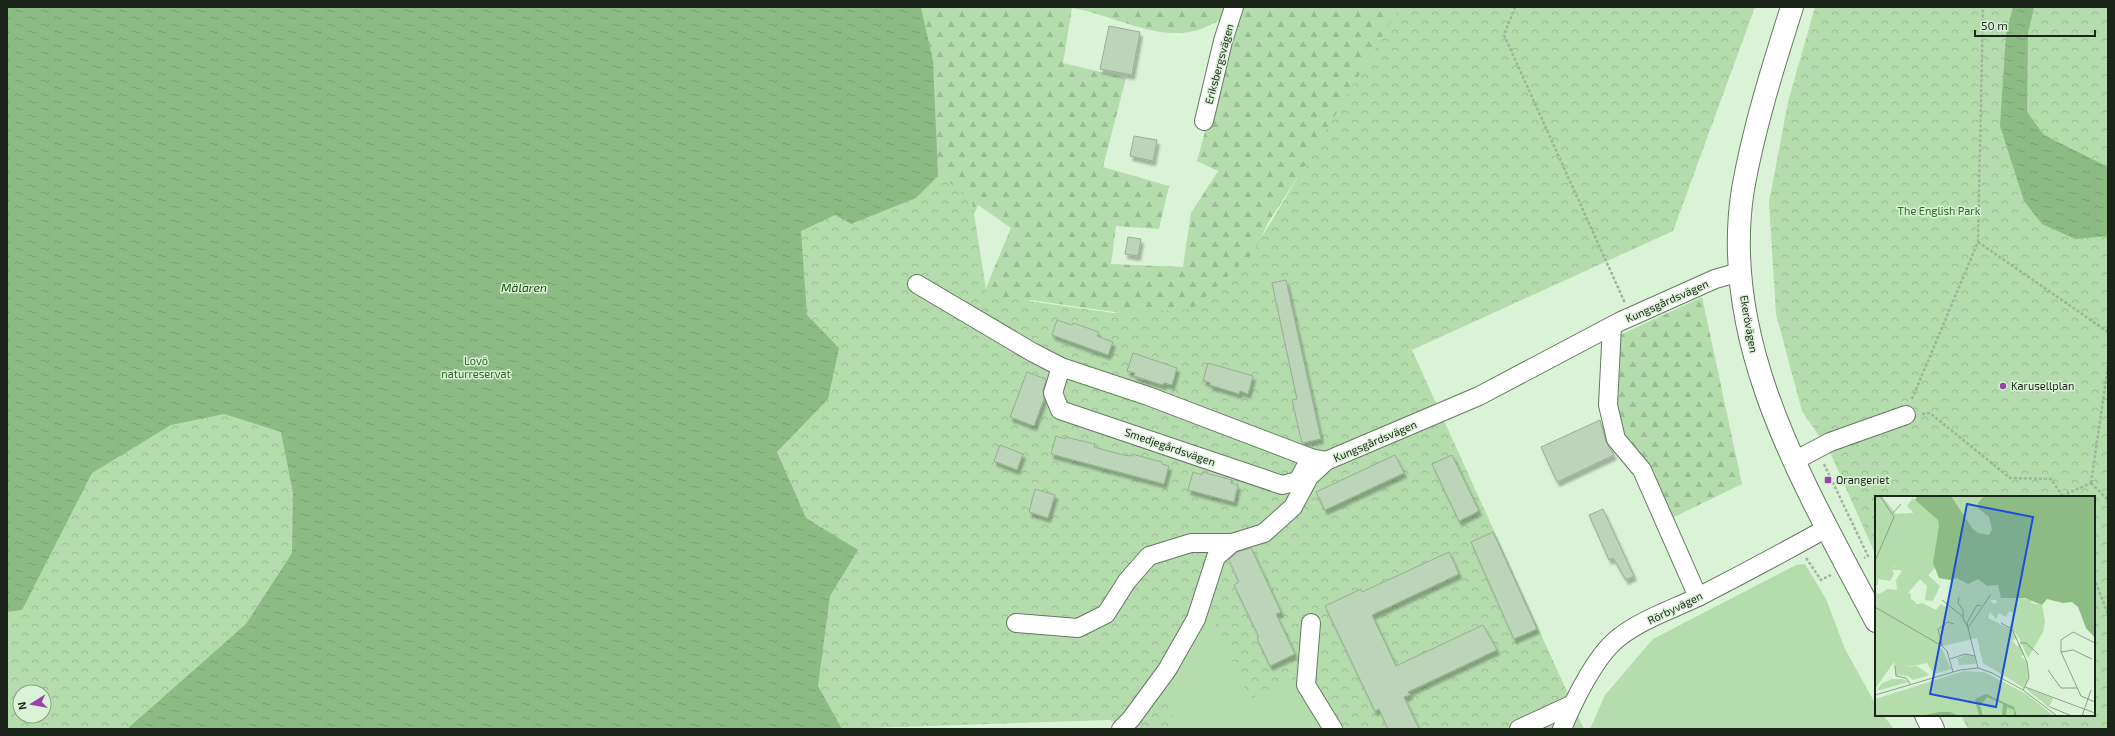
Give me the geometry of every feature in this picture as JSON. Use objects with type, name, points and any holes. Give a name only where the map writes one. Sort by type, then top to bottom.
[{"type":"main road","name":"Ekerövägen","points":[[1792,7],[1759,114],[1745,183],[1740,243],[1740,272],[1751,342],[1768,400],[1794,461],[1875,619]]},
{"type":"main road","points":[[1926,716],[1933,729]]},
{"type":"street","name":"Eriksbergsvägen","points":[[1204,121],[1223,41],[1234,7]]},
{"type":"street","name":"Kungsgårdsvägen","points":[[1121,729],[1131,719],[1167,670],[1196,619],[1216,557],[1232,543],[1264,533],[1293,507],[1318,460],[1479,396],[1631,316],[1715,279],[1740,272]]},
{"type":"street","points":[[917,284],[1032,352],[1061,367],[1148,396],[1318,460]]},
{"type":"street","points":[[1612,326],[1608,405],[1616,439],[1642,470],[1698,597]]},
{"type":"street","name":"Smedjegårdsvägen","points":[[1061,367],[1053,393],[1060,410],[1282,485],[1298,481],[1318,460]]},
{"type":"street","points":[[1794,461],[1830,442],[1906,415]]},
{"type":"street","name":"Rörbyvägen","points":[[1562,729],[1573,704],[1594,668],[1617,639],[1648,620],[1698,597],[1827,528]]},
{"type":"street","points":[[1016,623],[1078,628],[1106,614],[1127,581],[1149,556],[1191,543],[1232,543]]},
{"type":"street","points":[[1311,623],[1306,685],[1333,729]]},
{"type":"street","points":[[1519,729],[1573,704]]},
{"type":"path","points":[[1515,7],[1504,35],[1631,316]]},
{"type":"path","points":[[1983,7],[1978,242],[1906,415],[1930,413],[2010,478],[2051,479],[2062,496],[2091,483]]},
{"type":"path","points":[[1978,242],[2108,332]]},
{"type":"path","points":[[2091,483],[2108,366]]},
{"type":"path","points":[[1817,449],[1868,556]]},
{"type":"path","points":[[2091,483],[2108,500]]},
{"type":"path","points":[[1798,544],[1821,580]]},
{"type":"path","points":[[2095,581],[2108,614]]},
{"type":"green space","name":"Lovö naturreservat","points":[[7,7],[928,135],[949,182],[972,201],[987,295],[1113,313],[1192,309],[1251,255],[1400,7],[1755,7],[1673,231],[1412,350],[1584,729],[1139,729],[1109,720],[839,729],[7,729]]},
{"type":"green space","points":[[921,7],[1230,7],[1224,17],[1219,21],[1191,32],[1174,33],[1140,28],[1072,8],[1063,63],[1126,78],[1103,167],[1169,186],[1159,229],[1116,226],[1111,264],[1183,267],[1191,213],[1218,171],[1197,161],[1236,17],[1243,7],[1408,7],[1266,226],[1234,313],[1157,318],[1030,300],[1011,333],[980,313],[988,283],[1011,228],[978,205],[958,253],[916,198],[933,60]]},
{"type":"green space","name":"The English Park","points":[[1815,7],[2108,7],[2108,729],[1968,729],[1962,716],[2095,716],[2095,496],[1875,496],[1875,554],[1830,452],[1802,411],[1776,314],[1769,202],[1788,102]]},
{"type":"green space","points":[[1702,297],[1742,484],[1672,518],[1644,461],[1617,425],[1616,337]]},
{"type":"green space","points":[[1805,564],[1826,599],[1845,649],[1875,703],[1875,716],[1884,716],[1894,729],[1590,729],[1605,695],[1653,639],[1796,565]]},
{"type":"green space","points":[[1210,612],[1250,699],[1299,677],[1320,729],[1176,729],[1165,688]]},
{"type":"water","name":"Mälaren","points":[[7,7],[921,7],[933,60],[938,176],[916,198],[851,224],[835,215],[801,231],[807,315],[839,348],[828,399],[777,452],[806,518],[858,550],[830,596],[818,686],[842,729],[127,729],[246,624],[292,553],[293,493],[281,432],[224,414],[171,425],[92,473],[22,610],[7,612]]},
{"type":"water","points":[[2013,7],[2034,7],[2028,33],[2027,112],[2044,135],[2108,167],[2108,236],[2075,239],[2042,224],[2024,201],[2000,126],[2006,34]]},
{"type":"building","points":[[1109,26],[1140,32],[1132,75],[1100,69]]},
{"type":"building","points":[[1134,136],[1157,140],[1153,161],[1130,156]]},
{"type":"building","points":[[1128,237],[1141,239],[1138,256],[1125,254]]},
{"type":"building","points":[[1286,280],[1321,439],[1302,443],[1292,400],[1297,399],[1272,283]]},
{"type":"building","points":[[1057,320],[1072,325],[1073,323],[1099,332],[1097,336],[1113,342],[1108,355],[1052,335]]},
{"type":"building","points":[[1133,353],[1177,368],[1172,385],[1164,383],[1163,385],[1134,376],[1135,373],[1127,371]]},
{"type":"building","points":[[1208,363],[1253,376],[1248,394],[1240,391],[1239,394],[1210,385],[1210,383],[1203,380]]},
{"type":"building","points":[[1027,372],[1046,379],[1043,390],[1044,399],[1034,426],[1010,417]]},
{"type":"building","points":[[1600,420],[1606,442],[1614,455],[1557,482],[1541,447]]},
{"type":"building","points":[[1056,436],[1095,444],[1094,447],[1123,455],[1132,456],[1132,454],[1162,462],[1162,464],[1169,466],[1164,484],[1051,454]]},
{"type":"building","points":[[1000,445],[1023,454],[1017,470],[994,461]]},
{"type":"building","points":[[1395,455],[1404,473],[1325,510],[1316,492]]},
{"type":"building","points":[[1452,455],[1479,511],[1459,521],[1432,464]]},
{"type":"building","points":[[1193,472],[1202,475],[1202,472],[1232,480],[1231,483],[1238,485],[1234,502],[1188,490]]},
{"type":"building","points":[[1035,489],[1055,495],[1048,518],[1029,512]]},
{"type":"building","points":[[1603,509],[1634,576],[1626,580],[1613,558],[1609,560],[1589,515]]},
{"type":"building","points":[[1493,532],[1537,629],[1514,639],[1471,542]]},
{"type":"building","points":[[1251,548],[1281,612],[1276,614],[1295,654],[1270,666],[1257,638],[1259,637],[1234,585],[1239,582],[1229,560],[1237,552]]},
{"type":"building","points":[[1449,552],[1459,574],[1372,615],[1396,666],[1483,625],[1497,650],[1408,692],[1410,695],[1404,697],[1419,729],[1388,729],[1379,709],[1375,711],[1325,606],[1361,589],[1362,592]]},
{"type":"place","name":"Karusellplan","points":[[2003,386]]},
{"type":"place","name":"Orangeriet","points":[[1828,480]]}]
